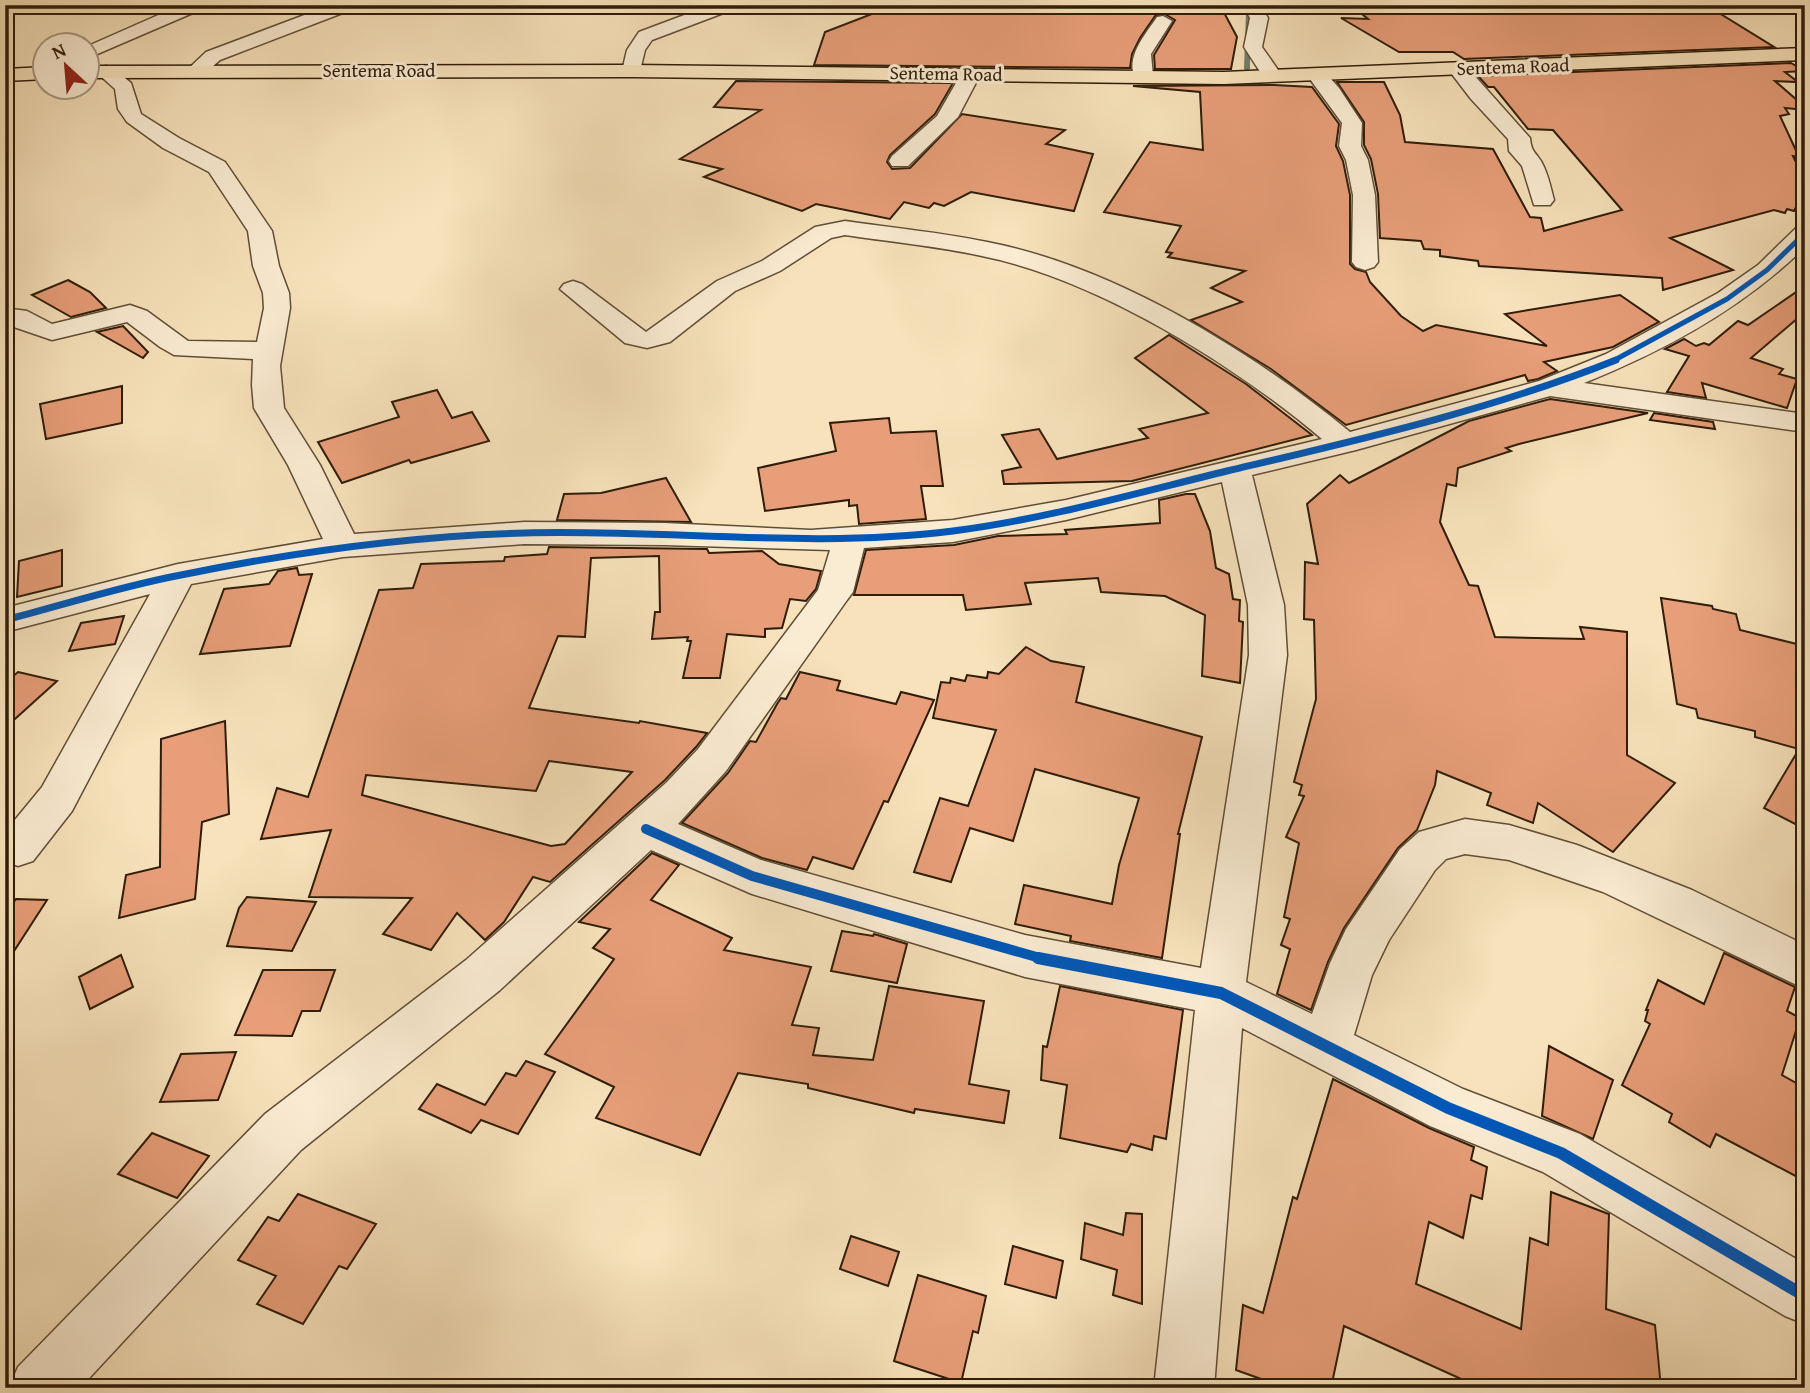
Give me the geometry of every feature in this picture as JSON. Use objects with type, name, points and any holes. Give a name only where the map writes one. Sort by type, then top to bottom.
[{"type":"main road","name":"Sentema Road","points":[[102,72],[632,71],[1273,77],[1805,54]]},
{"type":"main road","points":[[5,75],[32,74]]},
{"type":"street","points":[[102,47],[196,5]]},
{"type":"street","points":[[197,70],[213,57],[347,5]]},
{"type":"street","points":[[632,71],[636,50],[645,36],[728,5]]},
{"type":"street","points":[[1251,5],[1259,19],[1253,47],[1273,77]]},
{"type":"street","points":[[1143,76],[1142,53],[1153,41],[1163,21]]},
{"type":"street","points":[[1458,69],[1478,95],[1519,138],[1520,151],[1532,164],[1542,201]]},
{"type":"street","points":[[900,161],[928,139],[944,120],[957,103],[971,73]]},
{"type":"street","points":[[102,75],[124,87],[128,109],[134,118],[172,144],[217,167],[257,224],[263,241],[266,266],[276,293],[277,308],[266,385],[269,408],[304,465],[343,546]]},
{"type":"street","points":[[1317,75],[1332,92],[1352,123],[1350,146],[1357,160],[1364,195],[1365,262]]},
{"type":"street","points":[[573,289],[635,337],[647,340],[660,336],[715,292],[771,266],[829,230],[845,228],[987,249],[1085,279],[1185,330],[1302,407],[1345,443]]},
{"type":"street","points":[[5,620],[177,575],[343,546],[524,533],[664,534],[811,541],[923,534],[1066,510],[1345,443],[1549,387],[1616,360],[1727,299],[1767,270],[1804,235]]},
{"type":"street","points":[[5,316],[18,316],[41,330],[52,332],[130,313],[143,319],[173,345],[184,349],[270,351]]},
{"type":"street","points":[[1616,360],[1647,399]]},
{"type":"street","points":[[1549,387],[1647,399],[1727,416],[1805,423]]},
{"type":"street","points":[[1184,1388],[1221,993],[1268,655],[1266,605],[1235,470]]},
{"type":"street","points":[[39,1388],[283,1132],[483,975],[646,829],[712,760],[835,592],[850,538]]},
{"type":"street","points":[[19,848],[57,799],[177,575]]},
{"type":"street","points":[[646,829],[752,876],[1025,957],[1221,993],[1448,1108],[1561,1153],[1805,1296]]},
{"type":"street","points":[[1325,1048],[1358,952],[1420,855],[1447,838],[1485,840],[1564,856],[1756,942],[1805,968]]},
{"type":"building","points":[[895,5],[1220,5],[1237,37],[1231,69],[1155,69],[1154,55],[1175,20],[1163,13],[1155,16],[1140,38],[1132,54],[1130,68],[814,65],[825,32]]},
{"type":"building","points":[[1451,5],[1706,5],[1774,47],[1464,59],[1453,52],[1399,52],[1341,18],[1368,19],[1357,10]]},
{"type":"building","points":[[1791,63],[1805,71],[1785,72],[1798,82],[1775,81],[1805,107],[1805,110],[1785,108],[1789,114],[1780,116],[1799,157],[1793,156],[1805,181],[1805,190],[1794,211],[1787,209],[1785,213],[1774,210],[1670,238],[1733,270],[1663,290],[1662,278],[1479,266],[1478,261],[1440,256],[1440,250],[1424,249],[1421,241],[1380,238],[1378,194],[1371,159],[1364,145],[1364,122],[1337,82],[1384,82],[1400,115],[1405,142],[1493,149],[1530,217],[1541,218],[1544,231],[1622,210],[1553,130],[1528,129],[1494,87],[1488,87],[1478,76]]},
{"type":"building","points":[[736,81],[953,83],[935,114],[890,155],[887,162],[892,169],[910,168],[962,114],[1065,130],[1046,144],[1093,154],[1074,211],[971,192],[944,206],[934,203],[929,208],[904,202],[890,219],[816,204],[802,211],[704,177],[722,169],[680,159],[761,110],[714,107]]},
{"type":"building","points":[[1133,86],[1312,87],[1339,124],[1336,146],[1343,161],[1350,195],[1350,264],[1355,269],[1366,272],[1370,282],[1401,316],[1423,331],[1436,325],[1547,346],[1505,314],[1620,295],[1659,322],[1613,347],[1544,362],[1557,371],[1538,379],[1528,381],[1525,375],[1346,425],[1271,369],[1191,320],[1242,302],[1211,288],[1245,271],[1168,257],[1172,253],[1166,252],[1181,226],[1104,212],[1150,142],[1203,150],[1200,92]]},
{"type":"building","points":[[68,280],[90,292],[106,308],[71,317],[32,295]]},
{"type":"building","points":[[1805,286],[1805,312],[1751,358],[1783,369],[1779,374],[1797,379],[1787,408],[1702,383],[1706,398],[1667,392],[1689,356],[1665,349],[1684,339],[1696,346],[1704,343],[1709,345],[1738,321],[1748,325]]},
{"type":"building","points":[[123,326],[148,352],[143,358],[97,332]]},
{"type":"building","points":[[1169,335],[1246,384],[1312,435],[1132,481],[1004,484],[1002,471],[1021,467],[1002,435],[1039,429],[1057,459],[1148,438],[1139,429],[1208,413],[1135,358]]},
{"type":"building","points":[[122,386],[122,423],[46,439],[40,404]]},
{"type":"building","points":[[437,390],[452,418],[472,412],[489,441],[411,463],[409,460],[342,483],[318,442],[399,417],[392,402]]},
{"type":"building","points":[[1550,399],[1648,413],[1519,444],[1506,448],[1511,451],[1458,468],[1456,486],[1447,484],[1440,522],[1469,585],[1478,586],[1495,637],[1584,639],[1580,627],[1627,632],[1627,755],[1675,783],[1613,852],[1538,803],[1533,823],[1487,805],[1491,793],[1437,771],[1435,785],[1417,830],[1398,848],[1344,928],[1328,962],[1311,1010],[1277,994],[1290,949],[1281,945],[1290,919],[1284,917],[1299,843],[1286,837],[1304,796],[1299,795],[1302,785],[1294,782],[1316,699],[1314,620],[1304,619],[1305,562],[1318,564],[1307,504],[1340,475],[1349,483],[1469,421]]},
{"type":"building","points":[[1654,413],[1713,422],[1715,429],[1650,420]]},
{"type":"building","points":[[889,418],[891,433],[936,431],[943,486],[921,486],[926,519],[859,524],[857,505],[849,506],[849,500],[765,511],[758,468],[836,451],[830,423]]},
{"type":"building","points":[[666,478],[691,522],[557,520],[564,494],[601,493]]},
{"type":"building","points":[[1195,494],[1210,531],[1216,568],[1229,574],[1233,599],[1240,600],[1239,621],[1243,622],[1240,683],[1202,676],[1205,615],[1165,596],[1101,592],[1098,578],[1025,583],[1031,604],[966,610],[963,595],[854,595],[866,550],[954,545],[998,536],[1067,534],[1065,530],[1160,523],[1159,500]]},
{"type":"building","points":[[549,547],[707,549],[709,553],[762,551],[779,564],[821,571],[816,589],[806,601],[790,599],[782,628],[765,629],[765,637],[727,634],[720,678],[683,678],[691,641],[687,641],[688,637],[652,639],[655,612],[660,612],[659,556],[591,558],[585,637],[558,636],[529,708],[639,723],[640,721],[707,733],[696,747],[665,780],[550,882],[533,877],[504,922],[485,940],[457,913],[431,950],[383,934],[412,898],[309,897],[331,830],[261,839],[277,788],[308,797],[379,590],[413,588],[421,564],[504,561],[505,557],[547,554]],"holes":[[[549,761],[632,772],[565,844],[551,846],[362,795],[366,775],[536,791]]]},
{"type":"building","points":[[62,550],[62,586],[17,597],[19,561]]},
{"type":"building","points":[[297,568],[299,575],[312,574],[290,646],[200,654],[224,589],[269,584],[278,571]]},
{"type":"building","points":[[1661,598],[1712,606],[1713,609],[1736,614],[1740,630],[1805,646],[1805,829],[1764,808],[1799,749],[1755,737],[1755,731],[1698,718],[1696,709],[1677,704]]},
{"type":"building","points":[[124,616],[115,644],[69,651],[81,623]]},
{"type":"building","points":[[1026,647],[1051,661],[1084,667],[1076,702],[1202,737],[1178,834],[1162,958],[1070,941],[1071,936],[1015,924],[1024,885],[1112,904],[1119,865],[1139,798],[1035,769],[1013,841],[970,828],[951,882],[914,872],[940,798],[968,806],[996,730],[933,718],[941,682],[950,683],[951,678],[965,681],[967,675],[987,678],[988,672],[999,674]]},
{"type":"building","points":[[18,672],[57,681],[5,728],[5,683]]},
{"type":"building","points":[[800,672],[840,681],[837,690],[896,704],[901,692],[934,700],[888,802],[884,801],[853,869],[813,857],[807,870],[762,858],[682,823],[728,773],[750,741],[756,742],[781,698],[786,699]]},
{"type":"building","points":[[225,721],[229,814],[202,822],[195,899],[119,918],[126,875],[160,867],[161,739]]},
{"type":"building","points":[[652,853],[679,865],[651,900],[732,938],[724,950],[811,967],[792,1025],[819,1028],[813,1055],[873,1060],[889,986],[984,1001],[969,1084],[1009,1091],[1004,1123],[915,1109],[914,1113],[808,1088],[808,1084],[738,1073],[700,1155],[596,1118],[614,1087],[545,1054],[614,959],[593,948],[610,929],[579,922]]},
{"type":"building","points":[[247,897],[316,902],[292,951],[227,946],[239,908]]},
{"type":"building","points":[[16,899],[47,900],[5,965],[5,914]]},
{"type":"building","points":[[842,931],[874,934],[907,944],[897,983],[831,971]]},
{"type":"building","points":[[1724,953],[1795,987],[1787,1011],[1800,1018],[1782,1075],[1805,1088],[1805,1181],[1716,1134],[1710,1147],[1669,1122],[1672,1114],[1622,1085],[1650,1024],[1645,1021],[1646,1010],[1658,980],[1704,1004]]},
{"type":"building","points":[[121,955],[133,987],[90,1009],[79,977]]},
{"type":"building","points":[[263,970],[335,970],[320,1011],[302,1011],[292,1036],[235,1035]]},
{"type":"building","points":[[1060,986],[1183,1010],[1166,1139],[1154,1136],[1152,1150],[1131,1144],[1127,1152],[1060,1138],[1067,1085],[1041,1080],[1043,1046],[1047,1047]]},
{"type":"building","points":[[1549,1046],[1613,1080],[1593,1139],[1542,1116]]},
{"type":"building","points":[[236,1052],[218,1100],[160,1102],[181,1054]]},
{"type":"building","points":[[526,1061],[555,1072],[518,1134],[481,1120],[471,1133],[419,1109],[437,1084],[485,1105],[506,1073],[516,1076]]},
{"type":"building","points":[[1333,1079],[1429,1128],[1474,1147],[1471,1160],[1487,1167],[1482,1199],[1471,1195],[1463,1238],[1429,1222],[1416,1284],[1521,1329],[1530,1238],[1548,1245],[1551,1192],[1609,1214],[1606,1309],[1655,1325],[1661,1388],[1481,1388],[1344,1326],[1331,1388],[1260,1388],[1261,1379],[1236,1370],[1243,1305],[1263,1313],[1293,1197],[1297,1199]]},
{"type":"building","points":[[152,1133],[209,1156],[177,1198],[118,1174]]},
{"type":"building","points":[[298,1194],[376,1224],[347,1269],[339,1266],[303,1324],[257,1304],[276,1276],[238,1260],[268,1217],[279,1221]]},
{"type":"building","points":[[1126,1213],[1142,1214],[1142,1304],[1113,1295],[1117,1270],[1081,1259],[1085,1223],[1123,1235]]},
{"type":"building","points":[[851,1236],[899,1252],[888,1286],[840,1269]]},
{"type":"building","points":[[1013,1246],[1063,1261],[1056,1298],[1005,1284]]},
{"type":"building","points":[[918,1275],[986,1296],[978,1333],[973,1331],[961,1383],[894,1361]]},
{"type":"waterway","points":[[1244,5],[1248,12],[1247,69]]},
{"type":"cycle path","points":[[5,620],[178,575],[343,546],[524,533],[664,534],[811,541],[953,531],[1066,510],[1345,443],[1549,387],[1616,360],[1727,299],[1767,270],[1805,233]]},
{"type":"cycle path","points":[[646,829],[752,876],[1025,956],[1221,993],[1448,1108],[1561,1153],[1805,1296]]}]
